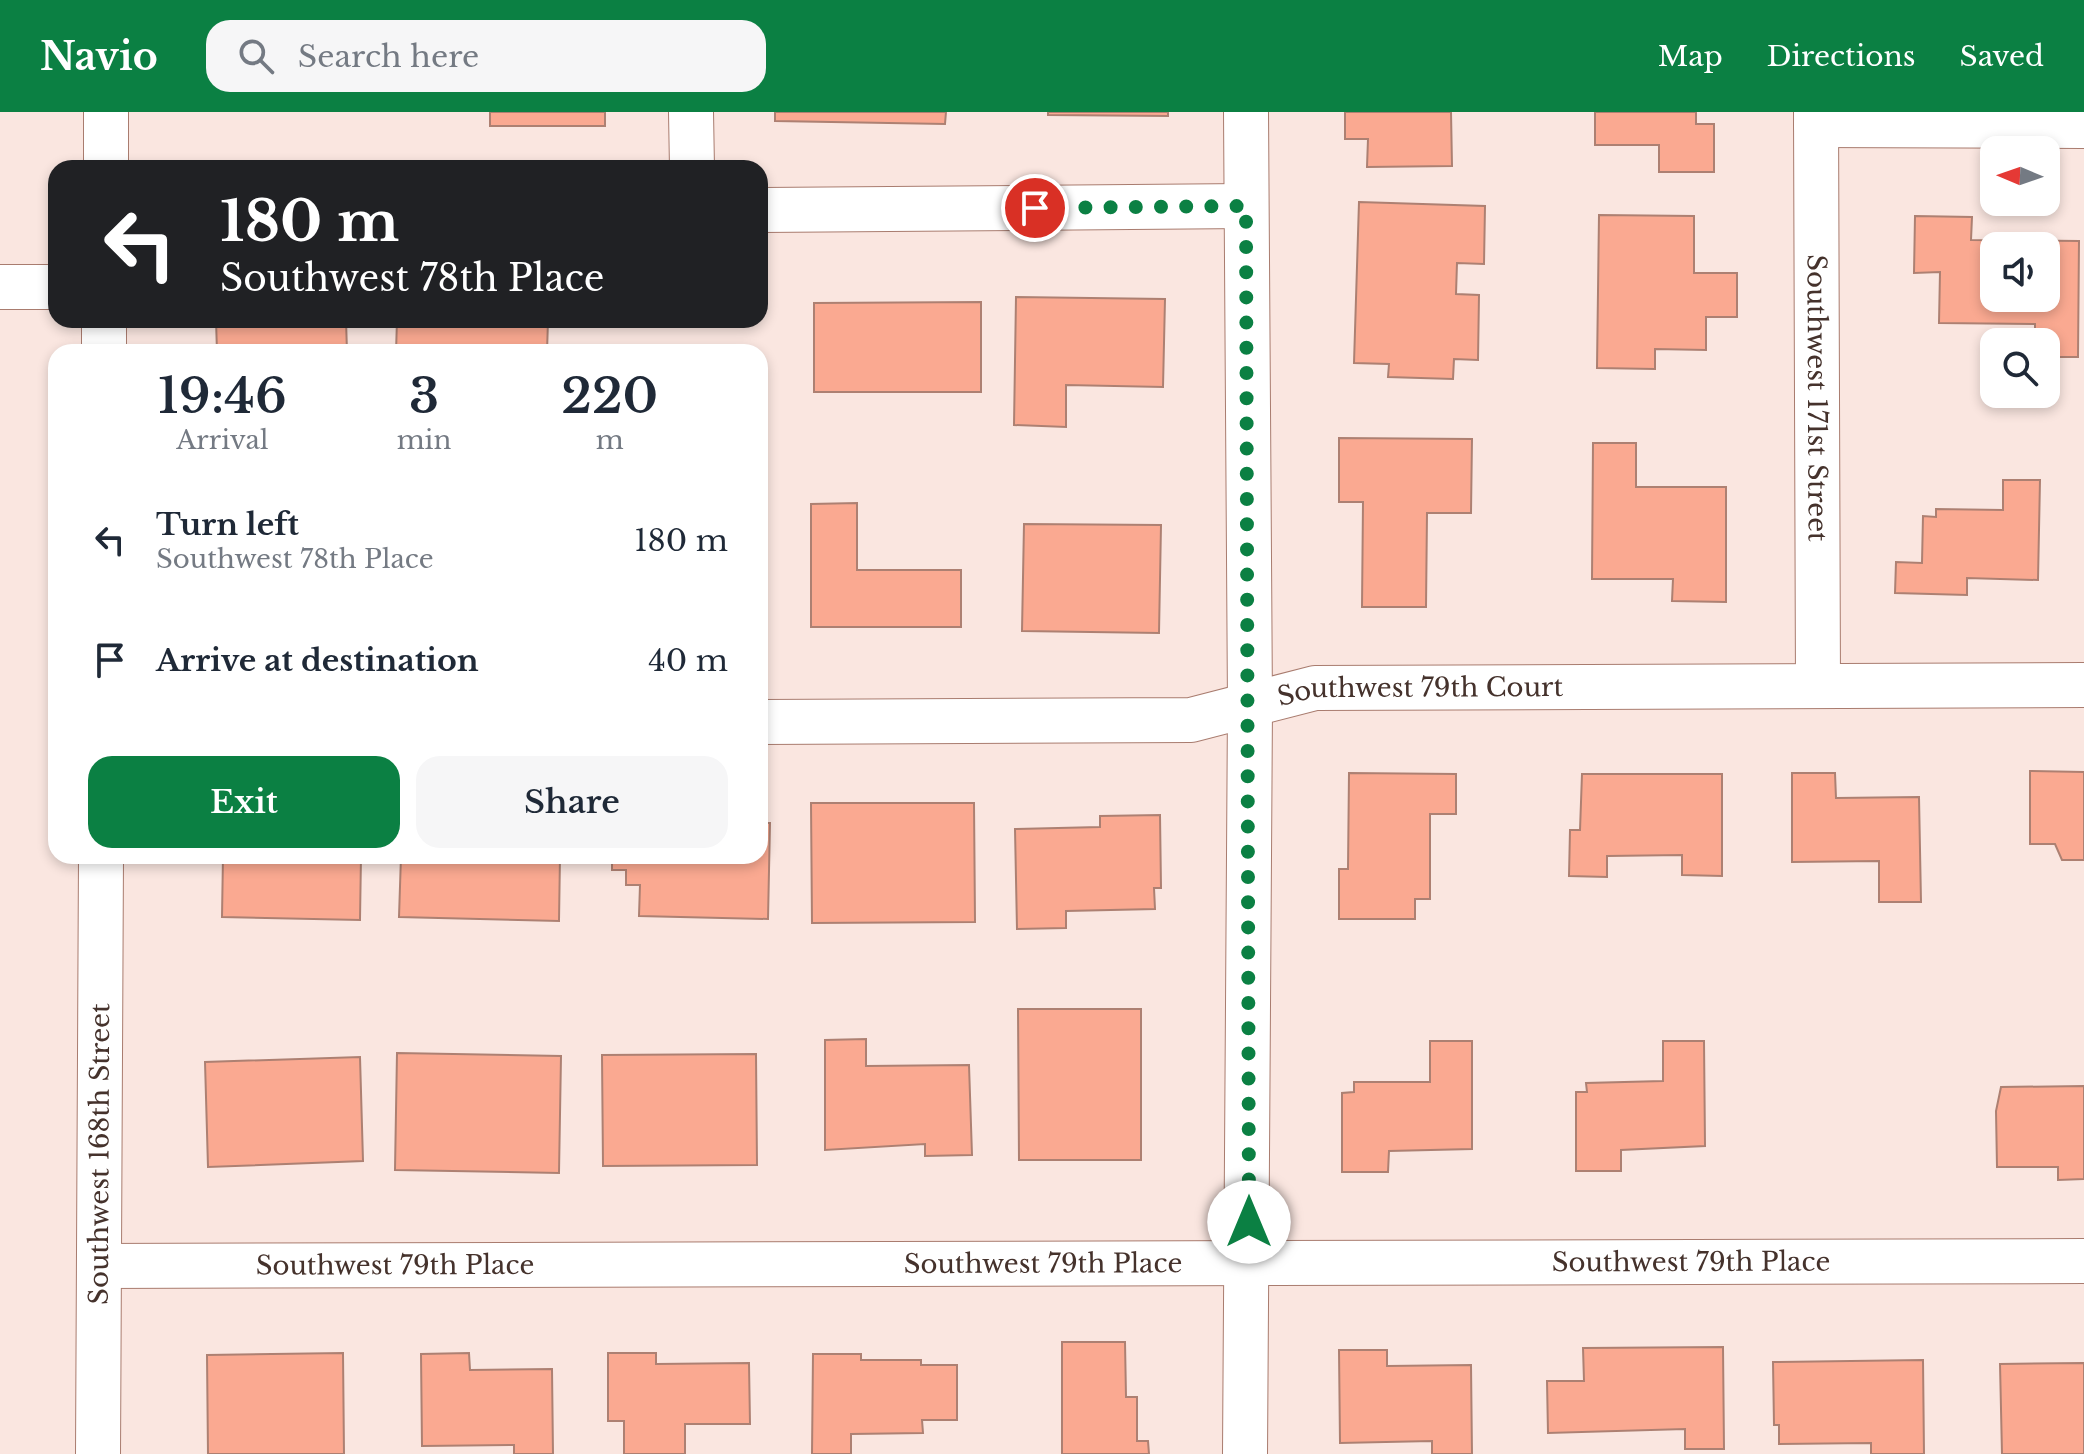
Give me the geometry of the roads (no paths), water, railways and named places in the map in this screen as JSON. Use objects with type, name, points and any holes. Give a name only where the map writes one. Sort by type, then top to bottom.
[{"type":"street","points":[[106,112],[106,160]]},
{"type":"street","points":[[691,112],[692,160]]},
{"type":"street","points":[[1245,1454],[1249,1266],[1250,706],[1246,112]]},
{"type":"street","points":[[1816,118],[2084,126]]},
{"type":"street","name":"Southwest 171st Street","points":[[1816,118],[1818,684]]},
{"type":"street","points":[[768,210],[1246,206]]},
{"type":"street","points":[[0,287],[48,287]]},
{"type":"street","name":"Southwest 79th Court","points":[[768,722],[1191,720],[1315,688],[2084,685]]},
{"type":"street","name":"Southwest 168th Street","points":[[98,1454],[101,864]]},
{"type":"street","name":"Southwest 79th Place","points":[[99,1266],[1249,1266],[2084,1261]]}]
